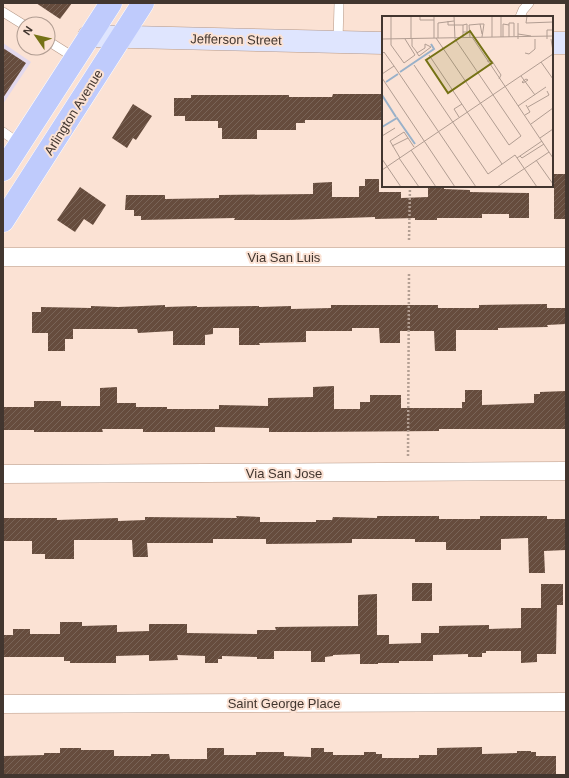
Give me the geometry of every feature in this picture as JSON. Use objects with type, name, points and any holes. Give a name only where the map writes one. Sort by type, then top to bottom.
[{"type":"main road","name":"Arlington Avenue","points":[[3,170],[11,138],[75,58],[111,3]]},
{"type":"main road","name":"Arlington Avenue","points":[[3,221],[143,3]]},
{"type":"street","points":[[149,3],[146,17],[148,24],[166,37]]},
{"type":"street","name":"Jefferson Street","points":[[89,36],[382,43]]},
{"type":"street","points":[[553,43],[566,43]]},
{"type":"street","name":"Via San Luis","points":[[3,257],[566,257]]},
{"type":"street","name":"Via San Jose","points":[[3,474],[566,471]]},
{"type":"street","name":"Saint George Place","points":[[3,704],[566,702]]},
{"type":"lane","points":[[338,42],[339,3]]},
{"type":"lane","points":[[520,16],[529,3]]},
{"type":"lane","points":[[3,12],[16,20]]},
{"type":"lane","points":[[56,46],[75,58]]},
{"type":"path","points":[[408,472],[410,187]]},
{"type":"shaded area","points":[[3,43],[16,52],[16,56],[22,56],[31,62],[3,104]]},
{"type":"building","points":[[36,3],[72,3],[60,19]]},
{"type":"building","points":[[3,48],[26,63],[3,98]]},
{"type":"building","points":[[333,94],[382,94],[382,120],[305,120],[305,123],[296,123],[296,130],[257,130],[257,139],[222,139],[222,128],[218,128],[218,121],[185,121],[185,116],[174,116],[174,98],[191,98],[191,95],[289,95],[289,97],[332,97]]},
{"type":"building","points":[[133,104],[152,116],[136,140],[133,138],[127,148],[112,138]]},
{"type":"building","points":[[554,174],[566,174],[566,219],[554,219]]},
{"type":"building","points":[[365,179],[379,179],[379,192],[401,192],[401,198],[428,197],[428,187],[470,190],[470,192],[529,193],[529,218],[509,218],[509,214],[482,214],[482,218],[437,218],[437,220],[415,220],[415,218],[375,219],[375,217],[289,220],[234,220],[235,218],[141,220],[141,216],[134,216],[134,210],[125,210],[126,195],[165,195],[165,199],[219,198],[219,195],[313,194],[313,183],[332,182],[332,197],[359,197],[359,186],[365,186]]},
{"type":"building","points":[[80,187],[106,205],[93,225],[84,219],[75,232],[57,220]]},
{"type":"building","points":[[547,304],[547,308],[566,308],[566,324],[547,325],[548,327],[498,328],[498,330],[456,330],[456,351],[435,351],[434,331],[400,331],[400,343],[380,343],[379,328],[352,328],[352,331],[306,331],[306,342],[259,343],[260,345],[239,345],[239,328],[213,328],[213,334],[205,335],[205,345],[173,345],[173,331],[138,333],[137,329],[73,329],[73,339],[65,339],[65,351],[48,351],[48,333],[32,333],[32,312],[41,312],[41,307],[91,308],[91,306],[118,307],[165,305],[165,307],[291,306],[291,309],[331,308],[331,305],[438,305],[438,308],[479,308],[479,305]]},
{"type":"building","points":[[334,386],[334,409],[360,409],[360,402],[370,402],[370,395],[401,395],[401,408],[462,408],[462,402],[465,402],[465,390],[482,390],[482,405],[534,403],[534,394],[540,394],[540,392],[566,391],[566,429],[439,429],[439,431],[269,432],[269,428],[215,427],[215,432],[143,432],[143,429],[102,429],[103,432],[34,432],[34,430],[3,430],[3,407],[34,407],[34,401],[61,401],[61,406],[100,406],[100,388],[117,387],[117,403],[136,403],[136,407],[167,407],[167,409],[219,409],[219,405],[268,406],[268,398],[313,397],[313,387]]},
{"type":"building","points":[[236,516],[260,517],[260,522],[316,522],[316,520],[332,520],[333,517],[377,518],[377,516],[439,516],[439,519],[480,519],[480,516],[547,516],[547,519],[566,519],[566,550],[544,551],[545,573],[529,573],[528,538],[501,539],[501,550],[446,550],[446,542],[415,542],[415,539],[352,539],[352,543],[266,544],[266,539],[213,539],[213,543],[147,543],[148,557],[133,557],[132,540],[74,540],[74,559],[45,559],[45,554],[32,554],[32,541],[3,541],[3,518],[57,518],[57,520],[118,518],[118,521],[145,520],[145,517],[237,518]]},
{"type":"building","points":[[412,583],[432,583],[432,601],[412,601]]},
{"type":"building","points":[[541,584],[563,584],[563,605],[557,605],[556,654],[537,654],[537,662],[521,663],[521,651],[486,651],[486,653],[482,653],[482,657],[468,657],[468,654],[433,655],[433,661],[399,661],[399,663],[378,664],[360,664],[360,654],[333,655],[325,657],[325,662],[311,662],[311,651],[274,651],[274,659],[222,656],[222,659],[218,659],[218,663],[205,663],[205,656],[177,655],[178,660],[149,661],[149,655],[116,656],[116,663],[70,663],[70,661],[64,661],[64,657],[3,657],[3,635],[13,635],[13,629],[30,629],[30,634],[60,634],[60,622],[82,622],[82,626],[117,625],[117,632],[149,631],[149,624],[187,624],[187,633],[257,634],[257,630],[276,630],[275,627],[358,626],[358,595],[377,594],[377,635],[389,635],[389,644],[421,643],[421,633],[439,633],[439,626],[489,625],[489,629],[521,628],[521,608],[541,608]]},
{"type":"building","points":[[482,747],[482,754],[531,751],[536,752],[536,756],[556,756],[556,775],[3,775],[3,756],[60,753],[60,748],[81,748],[81,750],[114,750],[114,756],[151,756],[151,754],[169,754],[170,759],[207,759],[207,748],[224,748],[224,755],[256,755],[256,752],[284,752],[284,756],[311,757],[311,748],[324,748],[324,752],[333,752],[333,755],[364,755],[364,752],[376,752],[376,754],[382,754],[382,758],[419,758],[419,755],[437,755],[437,748]]}]
